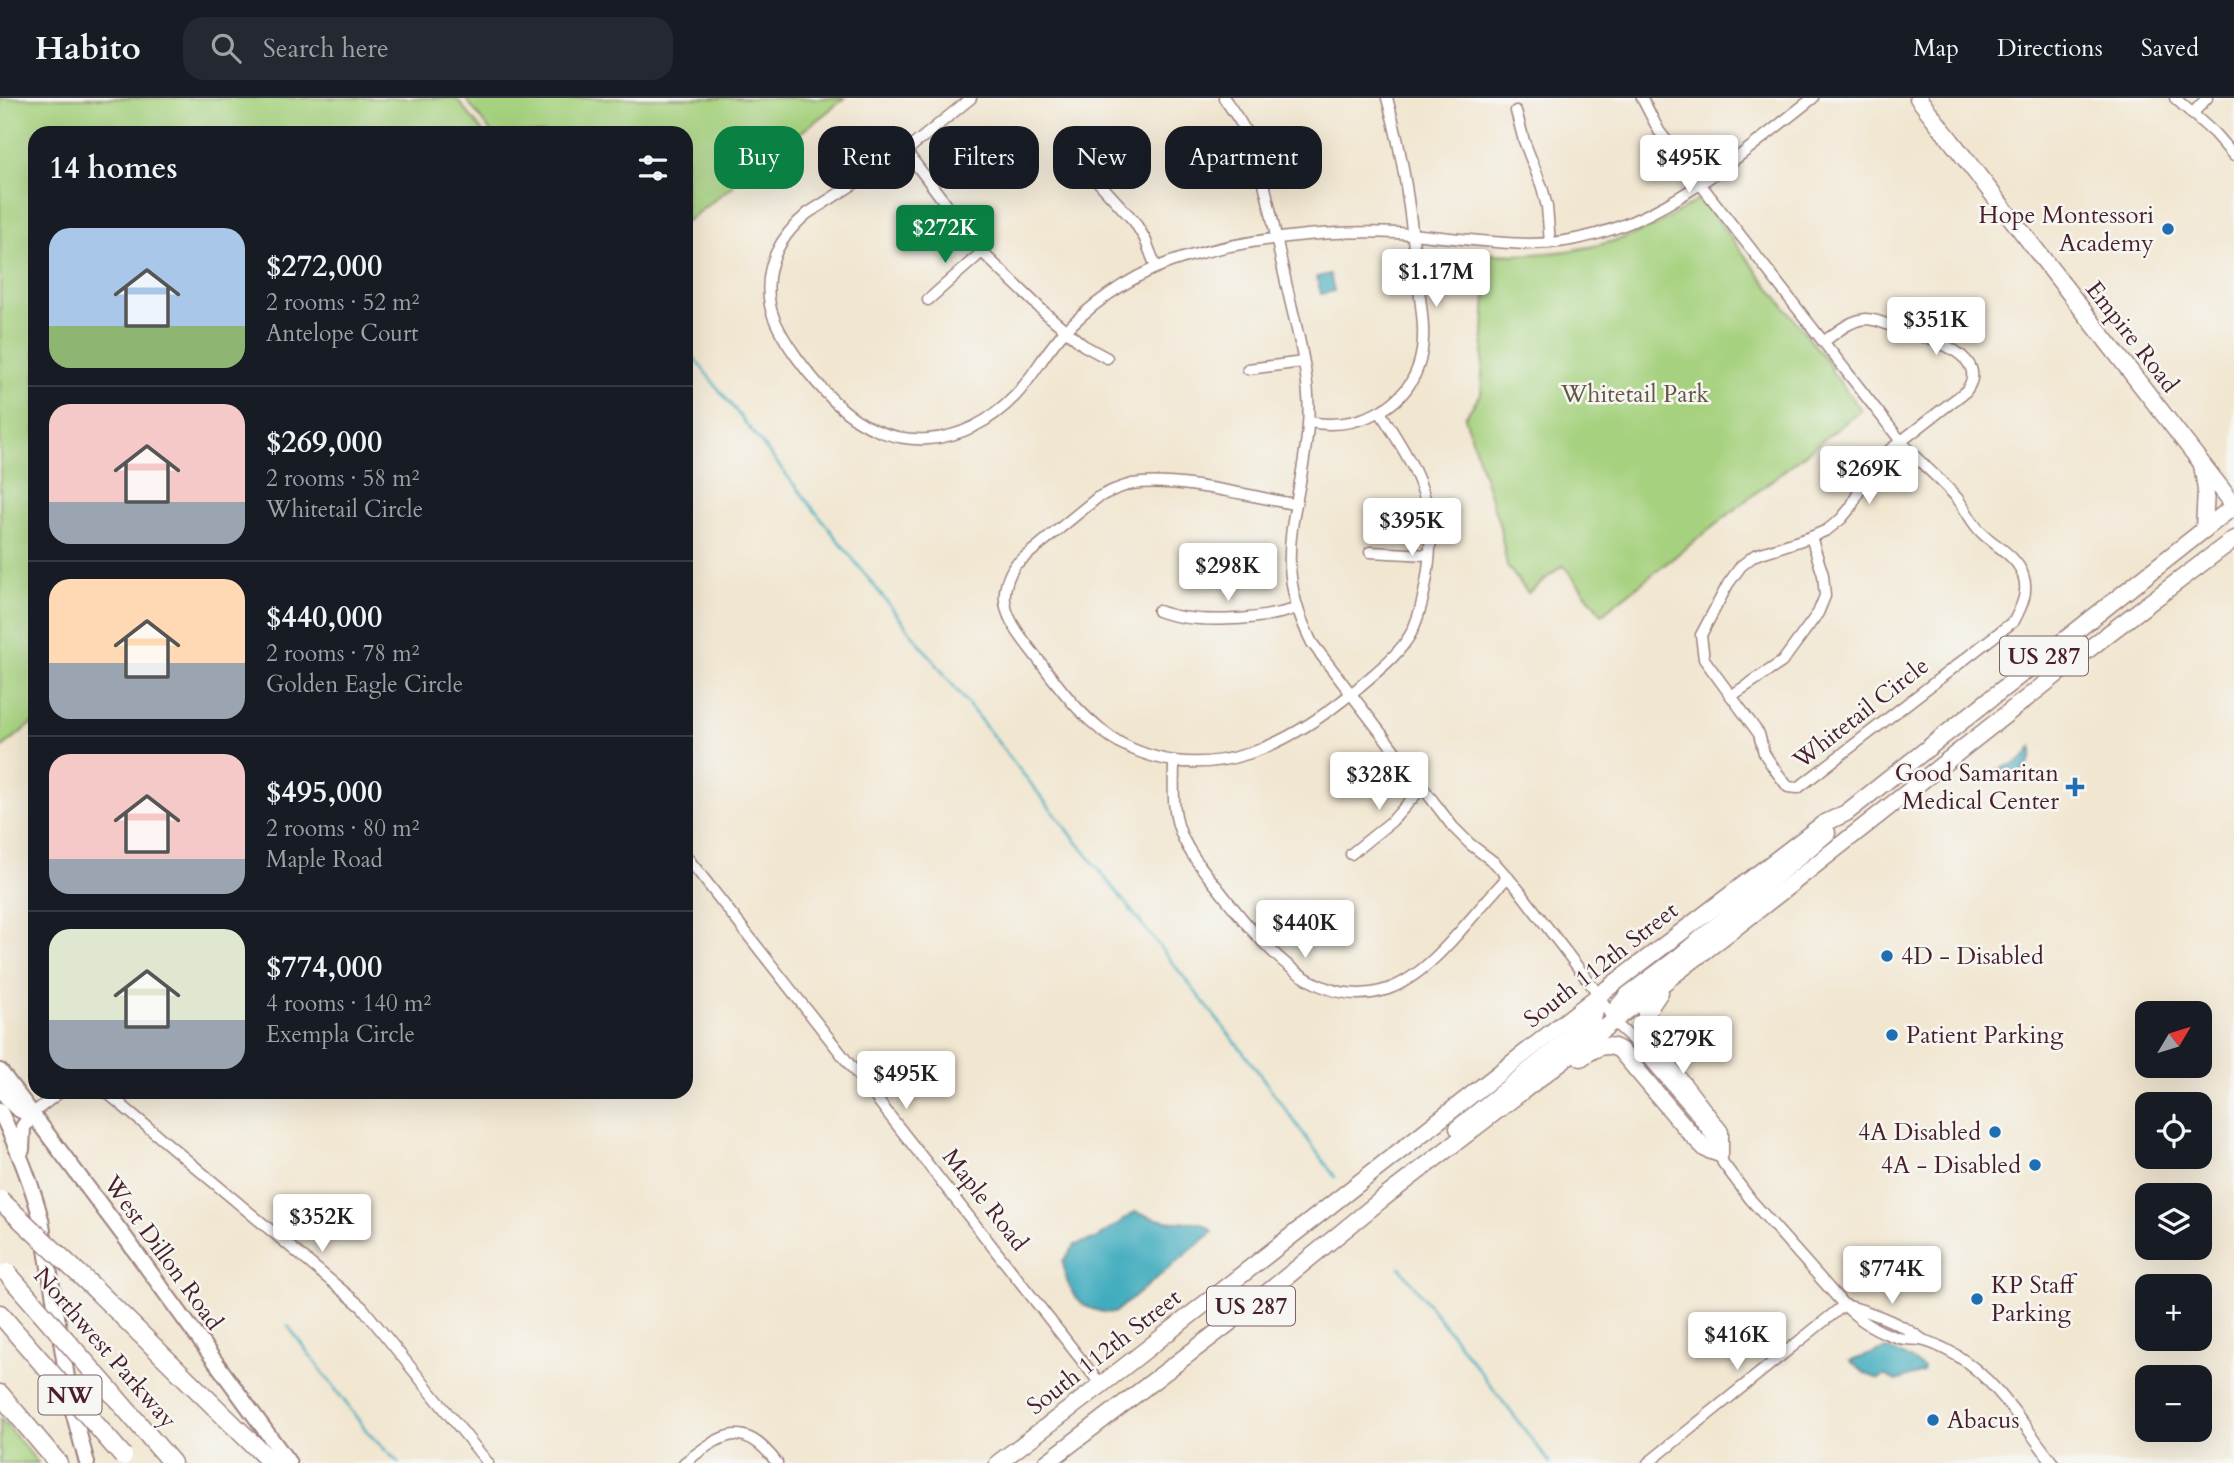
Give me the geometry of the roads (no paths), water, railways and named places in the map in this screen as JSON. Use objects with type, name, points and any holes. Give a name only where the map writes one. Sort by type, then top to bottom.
[{"type":"highway","points":[[0,1200],[272,1463]]},
{"type":"highway","name":"Northwest Parkway","points":[[3,1269],[172,1463]]},
{"type":"highway","name":"NW","points":[[0,1314],[126,1459]]},
{"type":"highway","points":[[0,1394],[58,1463]]},
{"type":"main road","name":"Empire Road","points":[[1918,98],[2234,505]]},
{"type":"main road","points":[[2202,463],[2206,489],[2204,530]]},
{"type":"main road","name":"South 112th Street","points":[[998,1463],[1599,995],[1823,824],[1846,813],[2234,505]]},
{"type":"main road","name":"US 287","points":[[1046,1463],[1307,1262],[1381,1200],[1614,1022],[2098,642],[2234,539]]},
{"type":"main road","points":[[2206,561],[2234,554]]},
{"type":"main road","points":[[1614,1022],[1617,1008],[1628,995],[1788,867],[1846,813]]},
{"type":"main road","points":[[1599,995],[1593,1019],[1396,1178],[1383,1190],[1381,1200],[1392,1199],[1595,1048],[1604,1046],[1620,1051],[1690,1134],[1706,1149],[1720,1154],[1720,1132],[1661,1056],[1645,1029],[1648,1009],[1670,978]]},
{"type":"main road","name":"West Dillon Road","points":[[0,1071],[289,1463]]},
{"type":"main road","points":[[0,1088],[17,1108],[27,1114],[33,1114]]},
{"type":"main road","points":[[0,1111],[27,1169]]},
{"type":"main road","points":[[33,1114],[22,1134],[27,1169],[41,1219],[72,1408],[87,1463]]},
{"type":"main road","name":"Maple Road","points":[[1101,1385],[1119,1408]]},
{"type":"street","points":[[915,144],[971,98]]},
{"type":"street","points":[[1224,98],[1240,120],[1253,148],[1303,362],[1308,422],[1294,504],[1289,562],[1290,584],[1296,609],[1312,643],[1453,827],[1469,844],[1495,863],[1507,877],[1599,995],[1614,1022],[1694,1112],[1714,1141],[1723,1163],[1751,1200],[1844,1305],[1910,1329],[1923,1340],[1956,1355],[1985,1378],[2053,1463]]},
{"type":"street","points":[[1308,422],[1339,424],[1363,420],[1380,412],[1410,383],[1418,369],[1422,353],[1422,318],[1404,166],[1387,98]]},
{"type":"street","name":"Whitetail Circle","points":[[1642,98],[1659,131],[1900,440],[1957,498],[1978,528],[2012,558],[2022,571],[2025,583],[2024,600],[2014,621],[1798,788],[1787,787],[1764,753],[1759,734],[1704,659],[1701,635],[1728,584],[1750,559],[1827,530],[1841,519],[1852,507],[1873,463],[1900,440]]},
{"type":"street","points":[[847,189],[802,218],[781,241],[768,278],[772,313],[784,339],[829,397],[847,413],[866,426],[883,433],[913,439],[936,439],[959,434],[977,426],[1000,410],[1020,391],[1065,330],[1111,293],[1156,268],[1184,257],[1314,234],[1413,234],[1508,243],[1550,243],[1590,236],[1627,225],[1668,205],[1700,184],[1813,98]]},
{"type":"street","points":[[2175,98],[2234,156]]},
{"type":"street","points":[[2192,114],[2207,98]]},
{"type":"street","points":[[1516,111],[1545,197],[1550,243]]},
{"type":"street","points":[[915,163],[982,252],[1065,330],[1083,345],[1107,358]]},
{"type":"street","points":[[1105,189],[1135,221],[1156,268]]},
{"type":"street","points":[[928,300],[982,252]]},
{"type":"street","points":[[1823,342],[1853,322],[1871,320],[1948,345],[1966,362],[1971,370],[1969,387],[1900,440]]},
{"type":"street","points":[[1248,369],[1303,362]]},
{"type":"street","points":[[1294,504],[1198,487],[1152,483],[1131,485],[1097,498],[1015,565],[1007,577],[1004,591],[1009,618],[1082,715],[1098,729],[1123,744],[1151,756],[1188,764],[1211,762],[1269,748],[1310,726],[1382,667],[1409,636],[1423,601],[1430,529],[1427,504],[1419,477],[1380,412]]},
{"type":"street","points":[[1731,696],[1782,662],[1818,613],[1825,596],[1823,575],[1811,537]]},
{"type":"street","points":[[1370,552],[1428,555]]},
{"type":"street","points":[[1158,611],[1194,617],[1242,618],[1296,609]]},
{"type":"street","points":[[1174,761],[1173,799],[1178,825],[1200,866],[1271,953],[1309,981],[1329,989],[1350,993],[1372,992],[1411,978],[1431,962],[1507,877]]},
{"type":"street","points":[[1351,854],[1392,821],[1422,788]]},
{"type":"street","name":"Maple Road","points":[[693,865],[1101,1385]]},
{"type":"street","points":[[33,1114],[51,1099]]},
{"type":"street","points":[[114,1099],[362,1307],[488,1463]]},
{"type":"street","points":[[1648,1463],[1844,1305]]},
{"type":"street","points":[[684,1463],[712,1441],[740,1435],[758,1442],[777,1463]]},
{"type":"water","points":[[1330,274],[1334,291],[1321,294],[1317,277]]},
{"type":"water","points":[[2032,747],[2029,762],[2020,772],[2006,777],[1991,775],[2022,760]]},
{"type":"water","points":[[1135,1212],[1167,1221],[1196,1222],[1213,1232],[1114,1313],[1092,1309],[1084,1305],[1072,1292],[1063,1262],[1075,1245],[1097,1238]]},
{"type":"water","points":[[1886,1349],[1916,1363],[1924,1368],[1923,1372],[1896,1381],[1885,1375],[1879,1379],[1866,1374],[1850,1361]]},
{"type":"waterway","points":[[693,357],[1251,1062],[1335,1177]]},
{"type":"waterway","points":[[1400,1267],[1550,1463]]},
{"type":"waterway","points":[[288,1326],[369,1434],[399,1463]]},
{"type":"place","name":"Hope Montessori Academy","points":[[2168,229]]},
{"type":"place","name":"Good Samaritan Medical Center","points":[[2075,787]]},
{"type":"place","name":"4D - Disabled","points":[[1887,956]]},
{"type":"place","name":"Patient Parking","points":[[1892,1035]]},
{"type":"place","name":"4A Disabled","points":[[1995,1132]]},
{"type":"place","name":"4A - Disabled","points":[[2035,1165]]},
{"type":"place","name":"KP Staff Parking","points":[[1977,1299]]},
{"type":"place","name":"Abacus","points":[[1933,1420]]},
{"type":"park label","name":"Whitetail Park","points":[[1635,394]]}]
